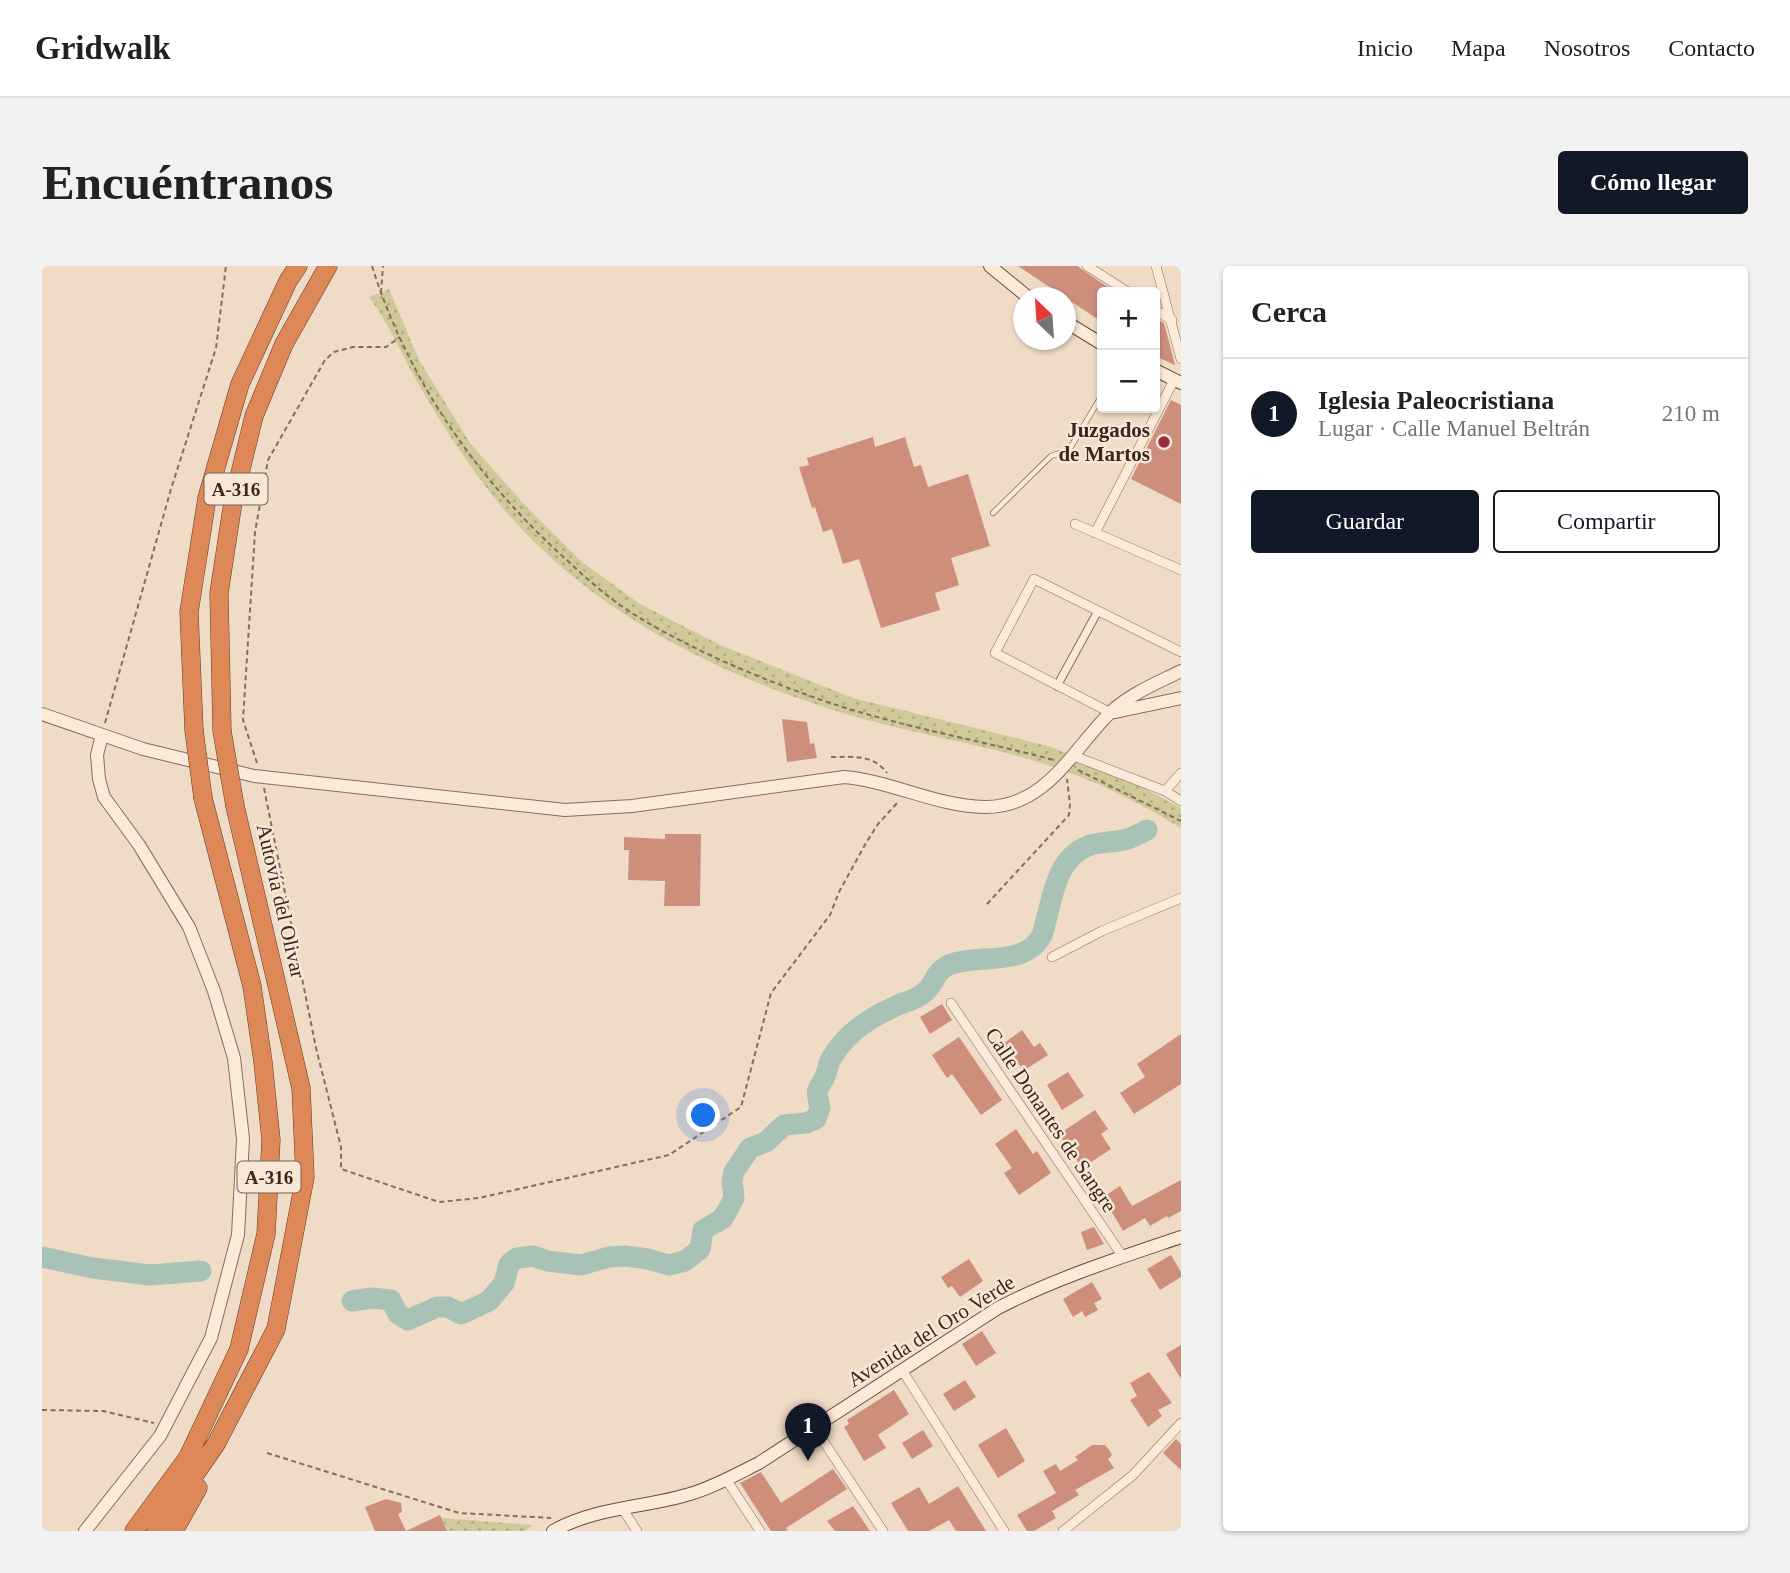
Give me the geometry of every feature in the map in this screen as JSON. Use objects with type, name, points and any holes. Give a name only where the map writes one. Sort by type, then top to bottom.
[{"type":"highway","name":"A-316","points":[[134,1531],[188,1457],[239,1349],[266,1234],[271,1140],[264,1062],[252,986],[203,798],[194,730],[189,612],[207,498],[240,384],[262,334],[298,266]]},
{"type":"highway","name":"Autovía del Olivar","points":[[156,1531],[216,1444],[276,1329],[305,1177],[301,1088],[235,806],[222,731],[219,593],[233,502],[254,416],[284,344],[328,266]]},
{"type":"highway","points":[[174,1531],[233,1426],[276,1329]]},
{"type":"street","points":[[990,266],[1016,287]]},
{"type":"street","points":[[1087,266],[1120,287]]},
{"type":"street","points":[[1156,266],[1181,359]]},
{"type":"street","points":[[1160,313],[1172,320]]},
{"type":"street","points":[[1076,328],[1097,341]]},
{"type":"street","points":[[1096,533],[1178,381],[1160,372]]},
{"type":"street","points":[[1075,524],[1181,570]]},
{"type":"street","points":[[1181,652],[1034,579],[995,653],[1111,713],[1181,698]]},
{"type":"street","points":[[1057,686],[1098,611]]},
{"type":"street","points":[[42,714],[144,749],[262,777],[565,810],[632,806],[844,777],[864,779],[950,802],[986,807],[1004,804],[1034,792],[1068,763],[1111,713],[1130,697],[1181,671]]},
{"type":"street","points":[[85,1531],[160,1436],[211,1338],[238,1235],[243,1139],[234,1058],[214,991],[189,927],[139,845],[104,797],[97,755],[102,734]]},
{"type":"street","points":[[1068,763],[1165,791],[1181,801]]},
{"type":"street","points":[[1165,791],[1181,773]]},
{"type":"street","points":[[1052,957],[1140,914],[1181,898]]},
{"type":"street","name":"Calle Donantes de Sangre","points":[[951,1003],[1124,1257]]},
{"type":"street","name":"Avenida del Oro Verde","points":[[553,1531],[573,1520],[690,1494],[726,1479],[760,1463],[981,1318],[1017,1298],[1088,1269],[1181,1237]]},
{"type":"street","points":[[902,1370],[1004,1531]]},
{"type":"street","points":[[1063,1531],[1133,1475],[1181,1423]]},
{"type":"street","points":[[814,1427],[883,1531]]},
{"type":"street","points":[[726,1479],[761,1531]]},
{"type":"street","points":[[622,1508],[637,1531]]},
{"type":"lane","points":[[993,513],[1051,456],[1069,450],[1097,403]]},
{"type":"path","points":[[102,734],[171,489],[216,348],[226,266]]},
{"type":"path","points":[[372,266],[380,294],[423,384],[480,470],[550,545],[587,579],[635,615],[732,665],[814,697],[861,712],[1068,763],[1181,821]]},
{"type":"path","points":[[380,294],[383,266]]},
{"type":"path","points":[[400,337],[386,347],[353,347],[334,352],[325,360],[268,460],[255,532],[243,720],[262,777],[316,1048],[341,1147],[341,1169],[439,1202],[479,1198],[669,1155],[741,1107],[771,993],[830,915],[839,892],[878,824],[903,790],[883,767],[867,757],[831,758]]},
{"type":"path","points":[[987,904],[1069,816],[1068,763]]},
{"type":"path","points":[[42,1410],[103,1411],[166,1426]]},
{"type":"path","points":[[267,1453],[459,1513],[573,1520]]},
{"type":"shaded area","points":[[389,289],[419,360],[470,443],[522,502],[582,562],[640,604],[720,645],[853,698],[1048,746],[1108,769],[1181,808],[1181,828],[1116,792],[1082,777],[1007,753],[827,708],[771,688],[664,638],[614,607],[567,572],[524,532],[468,462],[427,398],[369,297]]},
{"type":"shaded area","points":[[442,1518],[532,1525],[526,1531],[447,1531]]},
{"type":"building","points":[[1018,266],[1077,266],[1108,287],[1097,287],[1097,319],[1076,305],[1076,287],[1050,287]]},
{"type":"building","points":[[1160,321],[1164,323],[1175,365],[1160,358]]},
{"type":"building","name":"Juzgados de Martos","points":[[1171,400],[1181,405],[1181,504],[1131,479]]},
{"type":"building","points":[[873,437],[875,447],[905,437],[914,467],[921,465],[928,487],[968,474],[990,546],[951,558],[959,585],[935,593],[940,610],[881,628],[859,559],[843,564],[832,529],[823,532],[815,507],[812,508],[799,467],[809,465],[807,458]]},
{"type":"building","points":[[782,719],[807,722],[810,744],[814,743],[817,758],[787,762]]},
{"type":"building","points":[[665,834],[701,834],[700,906],[664,906],[665,881],[628,880],[629,850],[624,850],[624,837],[665,839]]},
{"type":"building","points":[[942,1004],[952,1020],[930,1034],[920,1017]]},
{"type":"building","points":[[1022,1030],[1034,1047],[1040,1043],[1048,1055],[1023,1071],[1014,1056],[1009,1059],[1000,1046]]},
{"type":"building","points":[[1181,1034],[1181,1084],[1134,1114],[1120,1093],[1145,1077],[1137,1064]]},
{"type":"building","points":[[959,1037],[1002,1100],[981,1115],[952,1074],[947,1078],[932,1055]]},
{"type":"building","points":[[1068,1072],[1084,1096],[1062,1110],[1047,1085]]},
{"type":"building","points":[[1095,1110],[1108,1129],[1101,1134],[1111,1149],[1082,1168],[1059,1134]]},
{"type":"building","points":[[1016,1129],[1033,1154],[1037,1151],[1051,1173],[1019,1195],[1004,1173],[1012,1168],[995,1144]]},
{"type":"building","points":[[1181,1180],[1181,1211],[1150,1226],[1145,1218],[1123,1231],[1103,1197],[1120,1186],[1132,1206]]},
{"type":"building","points":[[1094,1227],[1104,1244],[1087,1250],[1081,1232]]},
{"type":"building","points":[[1171,1255],[1181,1277],[1160,1290],[1147,1269]]},
{"type":"building","points":[[969,1259],[983,1281],[960,1297],[952,1286],[948,1288],[941,1277]]},
{"type":"building","points":[[1092,1282],[1102,1299],[1094,1303],[1098,1310],[1085,1317],[1082,1311],[1073,1317],[1063,1299]]},
{"type":"building","points":[[982,1331],[996,1353],[976,1366],[962,1344]]},
{"type":"building","points":[[1181,1345],[1181,1379],[1166,1354]]},
{"type":"building","points":[[1149,1372],[1172,1403],[1158,1410],[1162,1416],[1148,1427],[1130,1400],[1137,1396],[1130,1383]]},
{"type":"building","points":[[965,1380],[976,1397],[954,1411],[943,1394]]},
{"type":"building","points":[[894,1390],[909,1414],[878,1435],[886,1448],[864,1461],[844,1427],[849,1424],[847,1420]]},
{"type":"building","points":[[1006,1428],[1025,1461],[998,1478],[978,1445]]},
{"type":"building","points":[[923,1430],[933,1446],[912,1459],[902,1443]]},
{"type":"building","points":[[1176,1439],[1181,1444],[1181,1470],[1163,1453]]},
{"type":"building","points":[[1092,1445],[1105,1445],[1112,1455],[1108,1459],[1114,1468],[1075,1490],[1079,1495],[1052,1511],[1056,1518],[1034,1531],[1027,1531],[1017,1515],[1056,1493],[1043,1471],[1056,1464],[1060,1471],[1078,1460],[1075,1457]]},
{"type":"building","points":[[833,1469],[847,1489],[786,1528],[788,1531],[771,1531],[740,1483],[761,1472],[781,1503]]},
{"type":"building","points":[[958,1486],[986,1531],[956,1531],[949,1520],[929,1531],[908,1531],[891,1503],[919,1487],[929,1504]]},
{"type":"building","points":[[386,1499],[401,1503],[402,1512],[398,1514],[406,1531],[375,1531],[365,1507]]},
{"type":"building","points":[[853,1506],[870,1531],[835,1531],[827,1521]]},
{"type":"building","points":[[440,1515],[447,1531],[406,1531]]},
{"type":"waterway","points":[[352,1301],[372,1298],[391,1300],[398,1314],[408,1320],[437,1307],[448,1307],[461,1314],[489,1301],[504,1283],[509,1264],[517,1258],[533,1256],[548,1261],[581,1265],[609,1257],[625,1256],[669,1265],[685,1261],[700,1249],[703,1230],[722,1219],[729,1208],[734,1198],[734,1172],[750,1148],[766,1142],[784,1125],[816,1119],[820,1108],[818,1090],[831,1059],[851,1034],[877,1016],[922,994],[940,971],[949,965],[1024,952],[1042,935],[1057,881],[1070,858],[1094,844],[1127,839],[1147,830]]},
{"type":"waterway","points":[[42,1257],[93,1268],[150,1275],[201,1271]]},
{"type":"place","name":"Juzgados de Martos","points":[[1164,442]]},
{"type":"place","name":"Iglesia Paleocristiana","points":[[808,1461]]}]
